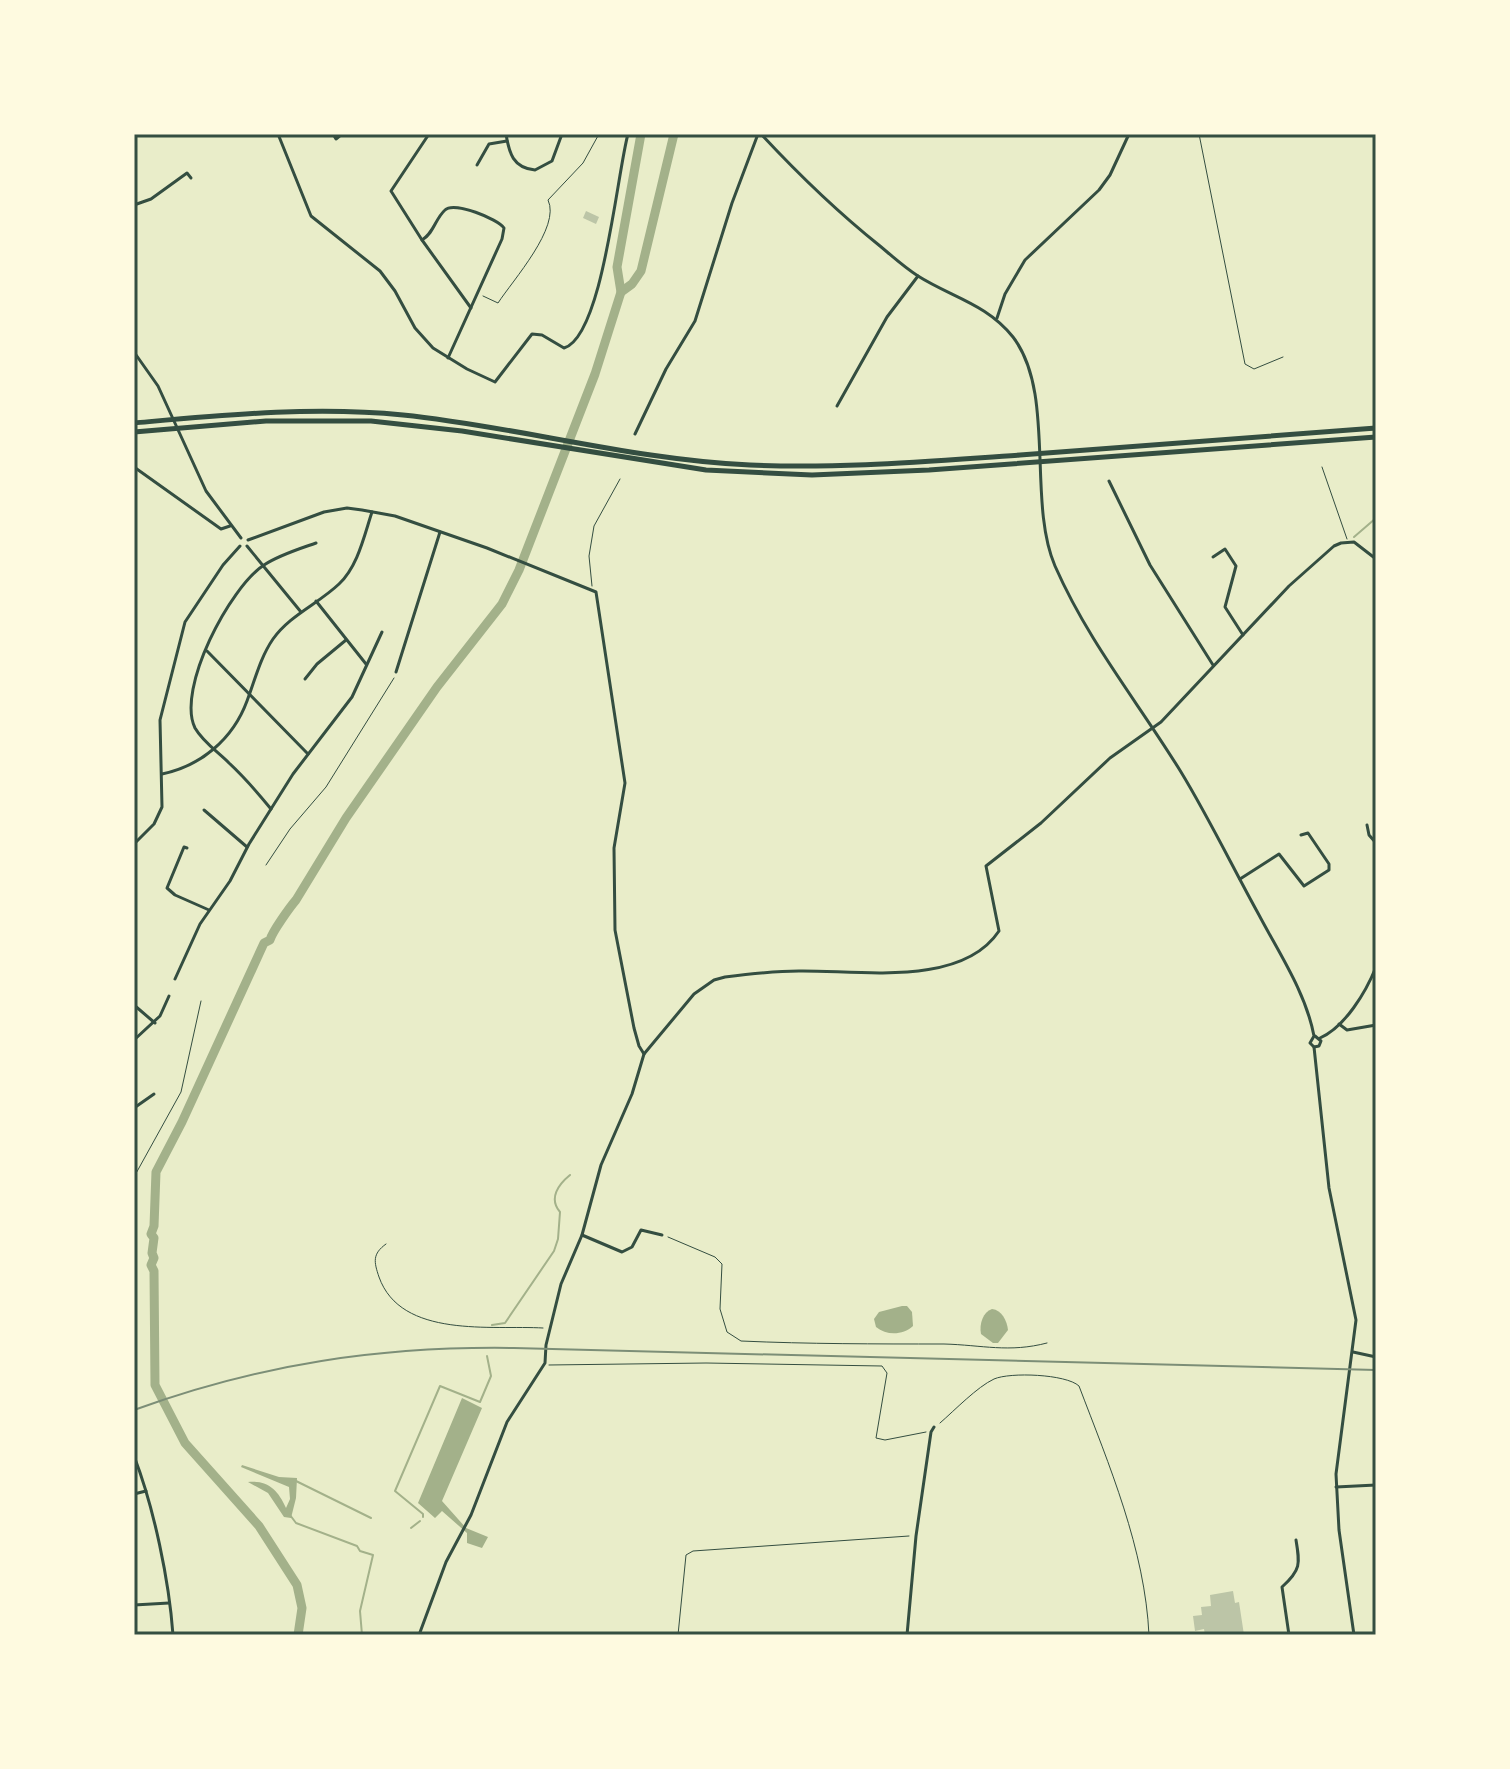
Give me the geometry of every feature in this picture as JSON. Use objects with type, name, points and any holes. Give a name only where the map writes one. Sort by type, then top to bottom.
[{"type":"highway","points":[[134,423],[292,411],[356,412],[463,422],[704,461],[831,466],[1376,428]]},
{"type":"highway","points":[[134,432],[296,420],[371,421],[450,429],[706,470],[812,475],[929,470],[1376,437]]},
{"type":"street","points":[[278,134],[311,216],[380,271],[421,337],[448,358],[495,382],[532,334],[542,335],[564,348],[573,344],[589,313],[605,262],[628,134]]},
{"type":"street","points":[[333,134],[336,139],[342,134]]},
{"type":"street","points":[[429,134],[391,191],[471,308]]},
{"type":"street","points":[[506,134],[510,155],[528,169],[539,169],[554,157],[562,134]]},
{"type":"street","points":[[635,434],[666,369],[695,321],[732,203],[760,134],[813,190],[918,276],[980,306],[997,318],[1020,348],[1029,369],[1048,543],[1054,563],[1103,656],[1182,774],[1288,969],[1311,1021],[1314,1036],[1310,1043],[1314,1047],[1329,1188],[1355,1305],[1356,1330],[1339,1437],[1336,1487],[1354,1635]]},
{"type":"street","points":[[997,318],[1005,294],[1025,260],[1099,190],[1110,175],[1129,134]]},
{"type":"street","points":[[477,165],[489,144],[507,141]]},
{"type":"street","points":[[134,205],[151,199],[187,173],[191,178]]},
{"type":"street","points":[[422,240],[434,229],[445,210],[451,207],[500,221],[504,233],[448,358]]},
{"type":"street","points":[[837,406],[887,317],[918,276]]},
{"type":"street","points":[[134,352],[148,370],[206,491],[230,526],[301,612]]},
{"type":"street","points":[[134,467],[221,529],[230,526]]},
{"type":"street","points":[[1109,481],[1150,565],[1213,665]]},
{"type":"street","points":[[134,844],[154,824],[162,807],[160,720],[185,622],[215,576],[240,546],[333,509],[347,508],[395,516],[591,588],[598,596],[609,689],[625,783],[614,848],[615,930],[636,1037],[644,1054]]},
{"type":"street","points":[[162,774],[194,763],[214,749],[234,727],[270,643],[283,627],[350,572],[372,512]]},
{"type":"street","points":[[396,672],[440,532]]},
{"type":"street","points":[[240,546],[238,542],[241,538]]},
{"type":"street","points":[[419,1635],[446,1562],[466,1525],[507,1422],[543,1366],[561,1284],[582,1235],[601,1165],[632,1094],[644,1054],[694,994],[714,980],[747,974],[895,972],[957,963],[981,951],[999,931],[986,866],[1041,823],[1110,758],[1154,729],[1307,569],[1334,546],[1354,542],[1376,559]]},
{"type":"street","points":[[272,810],[196,730],[192,715],[198,672],[234,595],[264,565],[316,543]]},
{"type":"street","points":[[1213,557],[1225,549],[1236,566],[1225,607],[1243,635]]},
{"type":"street","points":[[316,601],[368,665]]},
{"type":"street","points":[[175,979],[192,938],[230,881],[247,847],[308,754],[341,714],[382,632]]},
{"type":"street","points":[[305,679],[317,664],[346,640]]},
{"type":"street","points":[[206,650],[308,754]]},
{"type":"street","points":[[204,810],[247,847]]},
{"type":"street","points":[[1367,825],[1369,835],[1376,843]]},
{"type":"street","points":[[1240,879],[1279,854],[1304,886],[1329,870],[1329,864],[1308,833],[1301,835]]},
{"type":"street","points":[[187,848],[184,847],[167,888],[175,895],[209,910]]},
{"type":"street","points":[[1314,1036],[1320,1038],[1339,1024],[1365,990],[1376,967]]},
{"type":"street","points":[[134,1040],[155,1023],[169,996]]},
{"type":"street","points":[[134,1005],[155,1023]]},
{"type":"street","points":[[1339,1024],[1347,1030],[1376,1025]]},
{"type":"street","points":[[1314,1047],[1320,1045],[1320,1038]]},
{"type":"street","points":[[134,1108],[154,1094]]},
{"type":"street","points":[[582,1235],[622,1252],[632,1247],[641,1230],[662,1235]]},
{"type":"street","points":[[1353,1352],[1376,1357]]},
{"type":"street","points":[[907,1635],[916,1536],[933,1430]]},
{"type":"street","points":[[134,1456],[146,1491],[173,1635]]},
{"type":"street","points":[[1336,1487],[1376,1485]]},
{"type":"street","points":[[134,1494],[146,1491]]},
{"type":"street","points":[[1289,1635],[1282,1587],[1295,1574],[1300,1563],[1296,1540]]},
{"type":"street","points":[[134,1605],[169,1603]]},
{"type":"lane","points":[[1199,134],[1245,364],[1254,369],[1283,357]]},
{"type":"lane","points":[[1322,467],[1347,542]]},
{"type":"path","points":[[478,292],[498,303],[544,233],[552,212],[548,200],[583,163],[599,134]]},
{"type":"path","points":[[591,588],[589,556],[594,526],[620,479]]},
{"type":"path","points":[[266,865],[287,832],[326,787],[396,672]]},
{"type":"path","points":[[134,1177],[181,1092],[201,1001]]},
{"type":"path","points":[[662,1235],[715,1257],[722,1264],[720,1309],[727,1332],[741,1341],[840,1345],[947,1344],[1015,1350],[1047,1343]]},
{"type":"path","points":[[386,1244],[376,1253],[374,1262],[381,1282],[407,1310],[424,1319],[486,1328],[550,1328]]},
{"type":"path","points":[[543,1366],[706,1363],[882,1366],[887,1373],[876,1438],[885,1440],[933,1430],[996,1379],[1045,1375],[1073,1380],[1079,1386],[1127,1521],[1147,1609],[1149,1635]]},
{"type":"path","points":[[678,1635],[686,1555],[693,1551],[916,1536]]},
{"type":"shaded area","points":[[907,1306],[912,1312],[913,1326],[895,1333],[876,1327],[874,1319],[879,1312]]},
{"type":"shaded area","points":[[992,1309],[1001,1314],[1008,1330],[998,1343],[981,1334],[982,1319]]},
{"type":"shaded area","points":[[462,1398],[482,1408],[442,1501],[466,1528],[488,1537],[482,1548],[467,1543],[467,1533],[442,1511],[435,1518],[418,1503]]},
{"type":"shaded area","points":[[242,1465],[279,1477],[297,1478],[291,1518],[284,1517],[268,1493],[248,1482],[272,1488],[286,1508],[290,1499],[289,1487]]},
{"type":"building","points":[[586,211],[599,217],[596,224],[583,218]]},
{"type":"building","points":[[1233,1591],[1235,1603],[1239,1602],[1244,1635],[1205,1635],[1204,1629],[1195,1631],[1193,1616],[1202,1615],[1201,1607],[1211,1606],[1210,1595]]},
{"type":"waterway","points":[[298,1635],[302,1608],[297,1585],[259,1526],[185,1443],[155,1385],[154,1271],[151,1265],[154,1238],[151,1234],[156,1172],[264,943],[270,940],[346,818],[437,687],[502,604],[519,570],[595,374],[621,292],[617,267],[641,134]]},
{"type":"waterway","points":[[621,292],[632,284],[641,271],[674,134]]},
{"type":"waterway","points":[[1354,537],[1376,518]]},
{"type":"waterway","points":[[492,1325],[505,1323],[554,1251],[560,1212],[555,1197],[570,1175]]},
{"type":"waterway","points":[[423,1517],[395,1491],[440,1386],[480,1402],[491,1376],[487,1356]]},
{"type":"waterway","points":[[296,1481],[371,1518]]},
{"type":"waterway","points":[[290,1515],[296,1523],[373,1555],[360,1611],[362,1635]]},
{"type":"waterway","points":[[411,1528],[420,1521]]},
{"type":"railway","points":[[134,1410],[228,1381],[321,1361],[416,1350],[465,1348],[1376,1370]]}]
